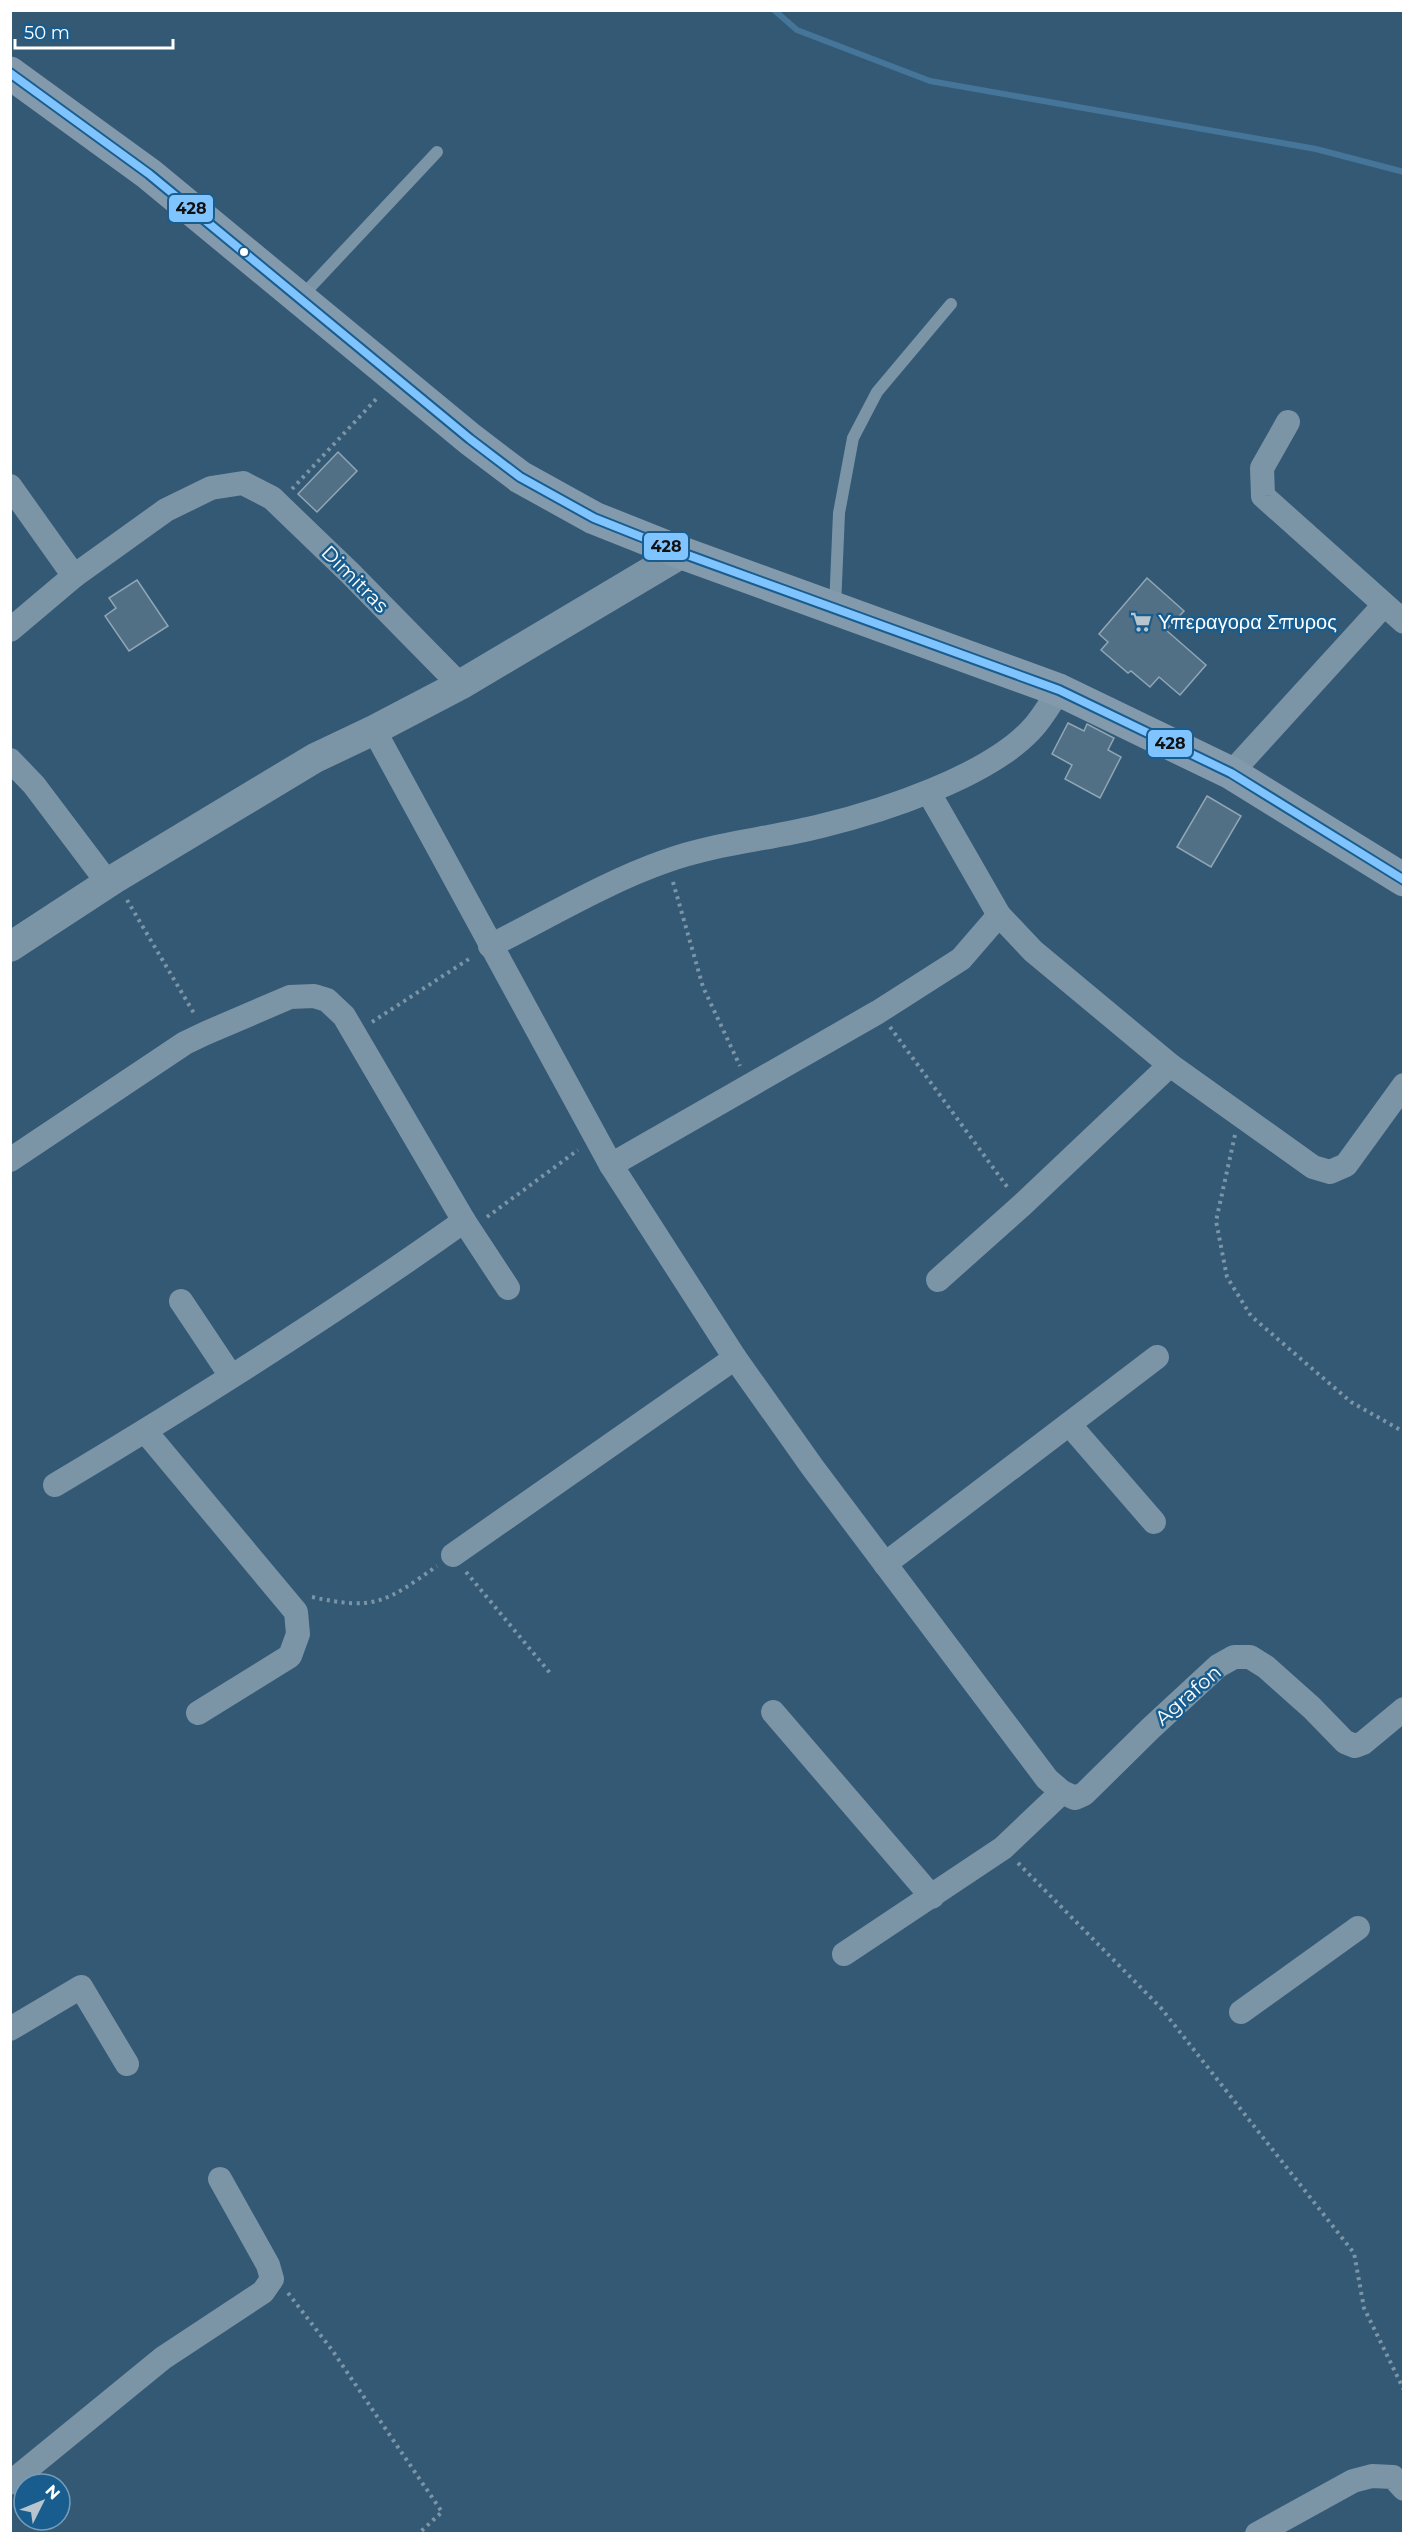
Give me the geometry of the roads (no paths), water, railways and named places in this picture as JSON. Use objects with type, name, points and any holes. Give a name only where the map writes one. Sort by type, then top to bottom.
[{"type":"main road","points":[[10,73],[149,174],[470,439],[520,477],[594,518],[682,553],[1059,690],[1231,773],[1404,880]]},
{"type":"street","points":[[1288,422],[1262,468],[1263,496],[1404,622]]},
{"type":"street","name":"Dimitras","points":[[74,576],[166,510],[211,488],[243,483],[272,498],[350,573],[460,685]]},
{"type":"street","points":[[10,486],[74,576],[10,630]]},
{"type":"street","points":[[10,947],[111,881],[315,758],[460,685],[682,553]]},
{"type":"street","points":[[1231,773],[1384,606]]},
{"type":"street","points":[[490,946],[632,875],[666,861],[740,842],[821,826],[929,793],[1005,752],[1030,731],[1059,690]]},
{"type":"street","points":[[374,730],[611,1165],[735,1358],[1012,1735],[1047,1779],[1062,1792],[1003,1848],[932,1898],[844,1954]]},
{"type":"street","points":[[10,760],[34,785],[111,881]]},
{"type":"street","points":[[929,793],[999,915],[1033,951],[1170,1065],[1313,1167],[1330,1172],[1346,1165],[1404,1085]]},
{"type":"street","points":[[611,1165],[878,1012],[961,960],[999,915]]},
{"type":"street","points":[[10,1160],[185,1043],[290,997],[314,996],[327,1000],[344,1016],[467,1226],[508,1288]]},
{"type":"street","points":[[938,1280],[1021,1206],[1170,1065]]},
{"type":"street","points":[[55,1485],[145,1431],[467,1226]]},
{"type":"street","points":[[181,1300],[231,1376]]},
{"type":"street","points":[[885,1564],[1157,1357]]},
{"type":"street","points":[[453,1556],[735,1358]]},
{"type":"street","points":[[1069,1424],[1154,1522]]},
{"type":"street","points":[[145,1431],[296,1612],[298,1634],[291,1656],[198,1713]]},
{"type":"street","name":"Agrafon","points":[[1062,1792],[1075,1798],[1084,1794],[1218,1666],[1234,1658],[1250,1657],[1266,1667],[1312,1708],[1345,1742],[1355,1746],[1363,1743],[1404,1709]]},
{"type":"street","points":[[773,1712],[932,1898]]},
{"type":"street","points":[[1241,2012],[1358,1928]]},
{"type":"street","points":[[10,2029],[81,1987],[128,2064]]},
{"type":"street","points":[[10,2483],[163,2358],[263,2292],[272,2279],[268,2265],[220,2179]]},
{"type":"street","points":[[1257,2534],[1353,2481],[1372,2476],[1393,2477],[1404,2488]]},
{"type":"lane","points":[[300,299],[437,152]]},
{"type":"lane","points":[[835,609],[839,513],[853,438],[877,392],[951,304]]},
{"type":"waterway","points":[[774,10],[797,30],[930,81],[1316,149],[1404,172]]},
{"type":"place","name":"Υπεραγορα Σπυρος","points":[[1141,622]]}]
